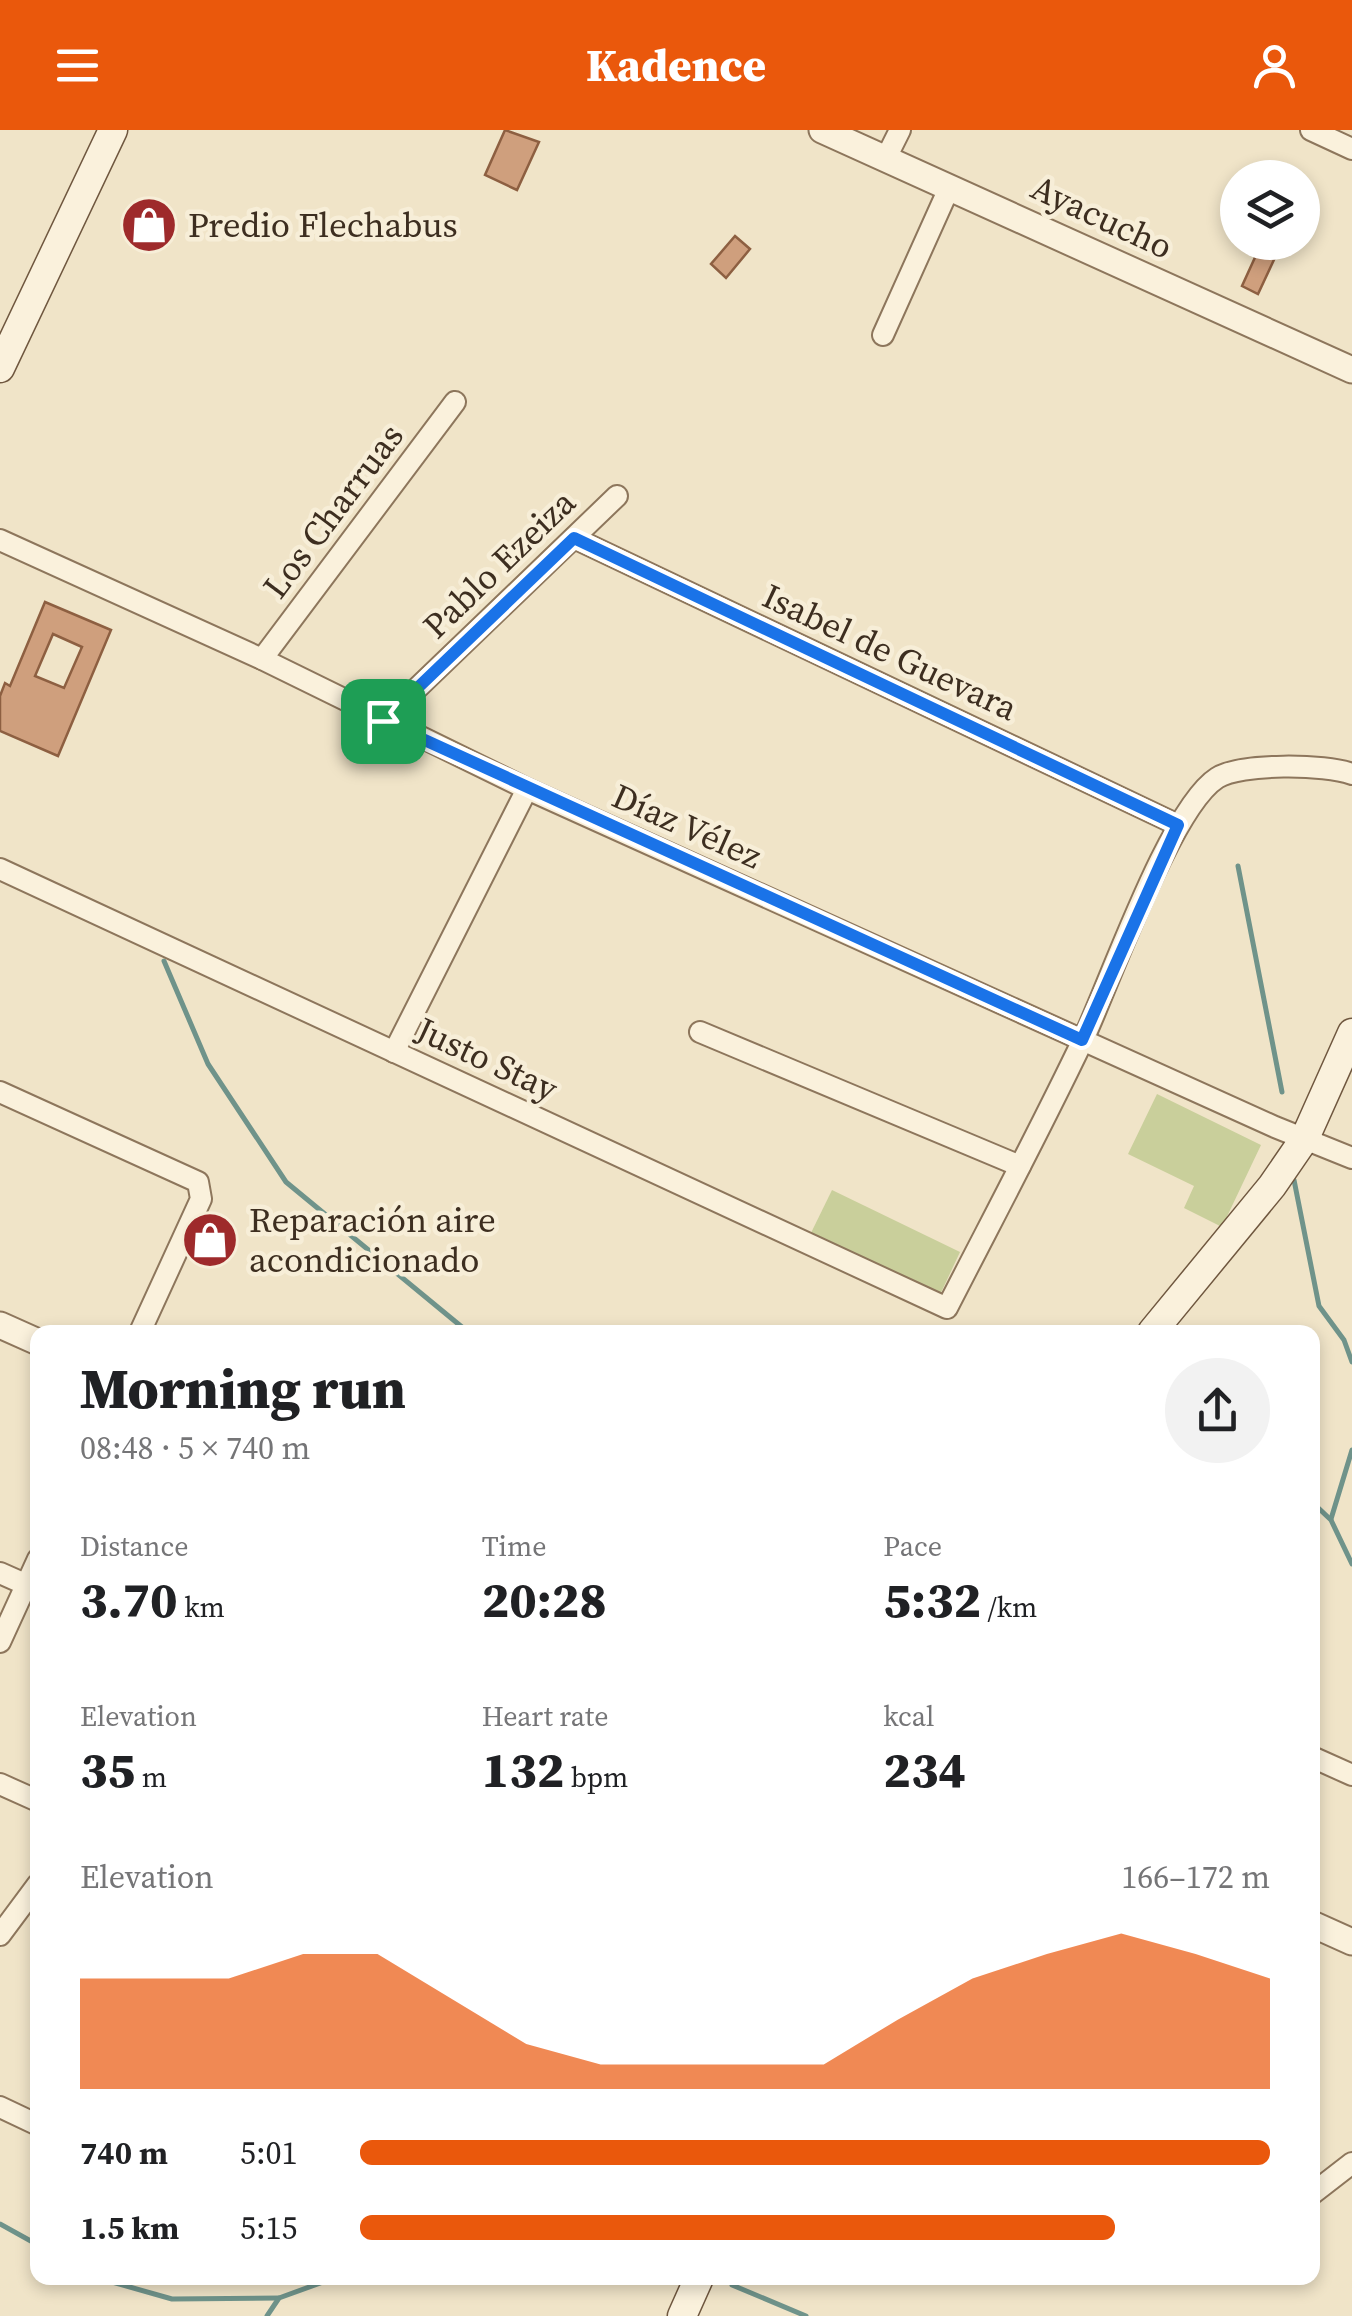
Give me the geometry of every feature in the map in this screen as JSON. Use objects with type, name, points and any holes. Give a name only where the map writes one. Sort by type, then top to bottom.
[{"type":"main road","points":[[2,357],[113,130]]},
{"type":"main road","points":[[1158,1325],[1272,1186],[1305,1138],[1352,1032]]},
{"type":"main road","points":[[682,2316],[697,2285]]},
{"type":"street","name":"Ayacucho","points":[[822,130],[1352,370]]},
{"type":"street","points":[[886,158],[900,130]]},
{"type":"street","points":[[1311,130],[1352,149]]},
{"type":"street","points":[[884,335],[950,186]]},
{"type":"street","name":"Los Charruas","points":[[262,659],[456,402]]},
{"type":"street","name":"Pablo Ezeiza","points":[[383,721],[617,496]]},
{"type":"street","name":"Isabel de Guevara","points":[[574,538],[1178,825]]},
{"type":"street","name":"Díaz Vélez","points":[[0,540],[262,659],[527,790],[1352,1158]]},
{"type":"street","points":[[700,1032],[1020,1166],[1082,1040],[1178,825],[1218,776],[1248,770],[1306,768],[1352,774]]},
{"type":"street","points":[[394,1052],[527,790]]},
{"type":"street","name":"Justo Stay","points":[[0,869],[947,1308],[1020,1166]]},
{"type":"street","points":[[0,1092],[198,1182],[201,1199],[143,1325]]},
{"type":"street","points":[[0,1324],[30,1338]]},
{"type":"street","points":[[0,1574],[30,1586]]},
{"type":"street","points":[[0,1642],[30,1590]]},
{"type":"street","points":[[1320,1761],[1352,1775]]},
{"type":"street","points":[[0,1784],[30,1797]]},
{"type":"street","points":[[0,1935],[30,1895]]},
{"type":"street","points":[[1320,1928],[1352,1942]]},
{"type":"street","points":[[0,2107],[30,2121]]},
{"type":"street","points":[[1320,2188],[1352,2164]]},
{"type":"green space","points":[[1157,1094],[1261,1145],[1222,1227],[1184,1208],[1194,1186],[1128,1154]]},
{"type":"green space","points":[[832,1190],[960,1252],[938,1299],[809,1237]]},
{"type":"building","points":[[505,130],[539,142],[517,190],[485,175]]},
{"type":"building","points":[[735,236],[750,249],[726,278],[711,264]]},
{"type":"building","points":[[1254,260],[1274,260],[1258,294],[1242,286]]},
{"type":"building","points":[[45,602],[111,630],[58,756],[0,731],[0,696],[5,683],[10,686]],"holes":[[[53,634],[82,647],[64,688],[35,676]]]},
{"type":"waterway","points":[[1238,866],[1282,1092]]},
{"type":"waterway","points":[[164,961],[208,1064],[286,1182],[460,1325]]},
{"type":"waterway","points":[[1294,1180],[1319,1306],[1344,1340],[1352,1362]]},
{"type":"waterway","points":[[1331,1519],[1352,1450]]},
{"type":"waterway","points":[[1320,1510],[1331,1520],[1352,1564]]},
{"type":"waterway","points":[[0,2224],[30,2241]]},
{"type":"waterway","points":[[123,2285],[172,2299],[279,2298]]},
{"type":"waterway","points":[[267,2316],[279,2298],[315,2285]]},
{"type":"waterway","points":[[732,2285],[806,2316]]},
{"type":"place","name":"Predio Flechabus","points":[[149,225]]},
{"type":"place","name":"Reparación aire acondicionado","points":[[210,1240]]},
{"type":"route","points":[[574,538],[1178,825],[1082,1040],[383,721],[574,538]]}]
